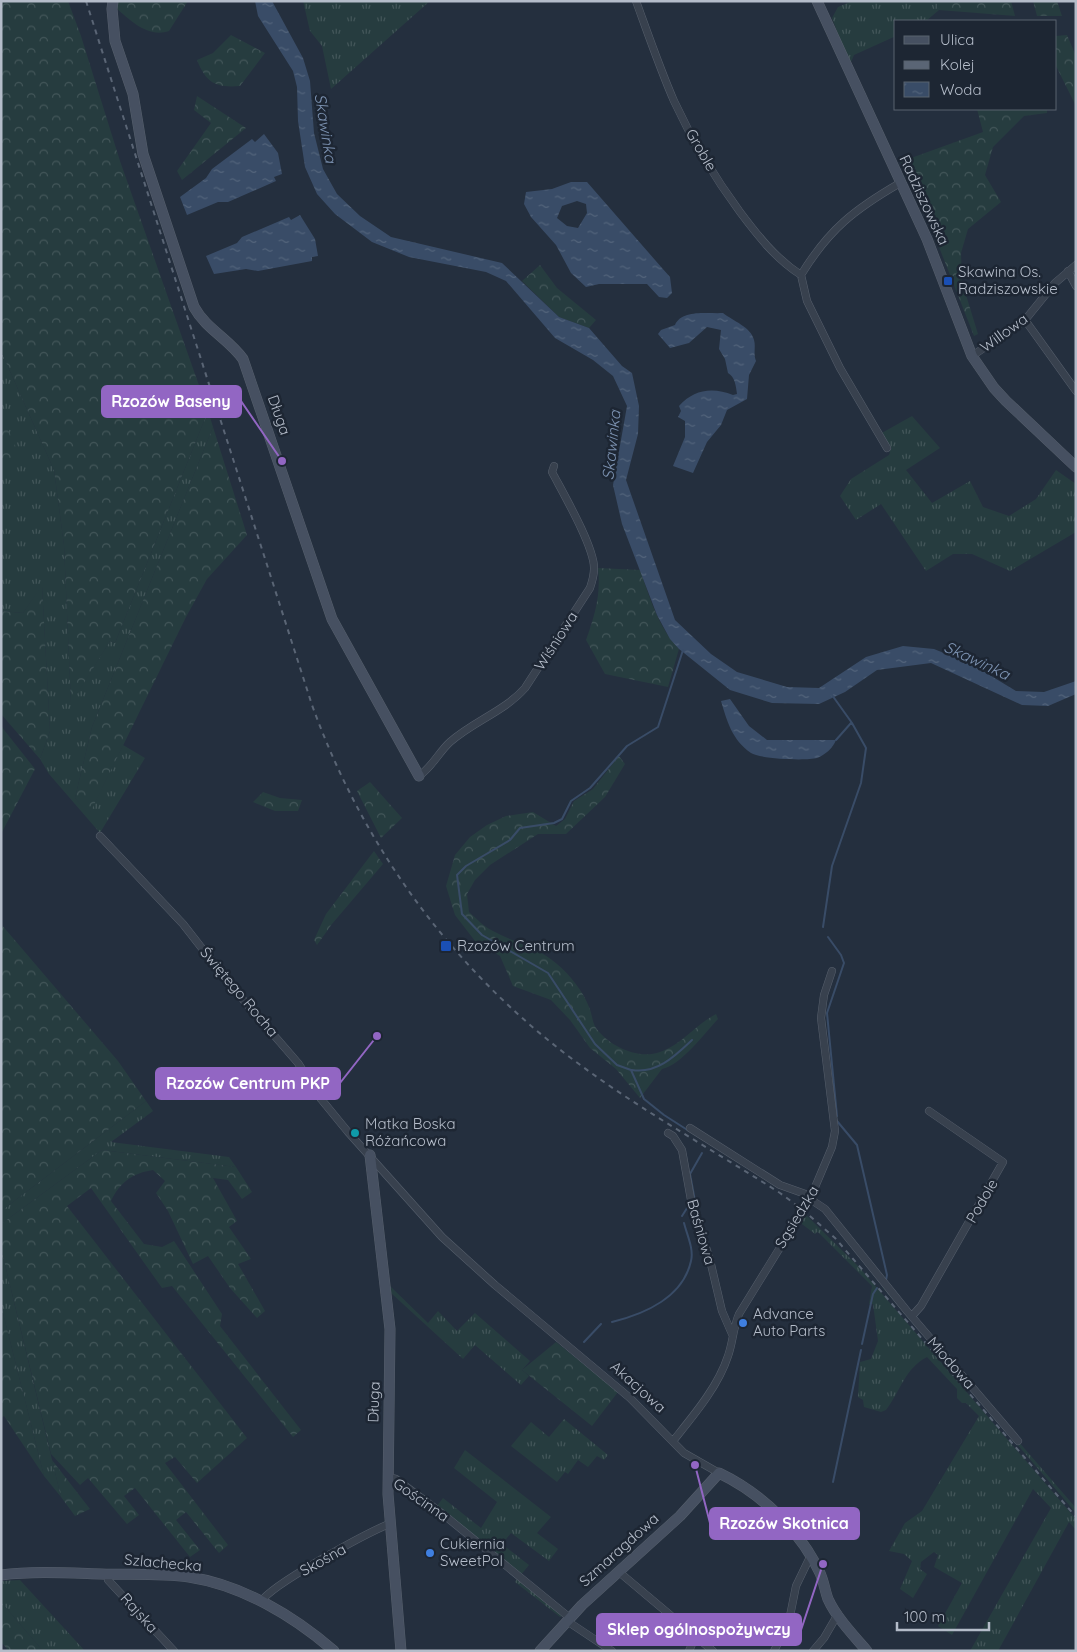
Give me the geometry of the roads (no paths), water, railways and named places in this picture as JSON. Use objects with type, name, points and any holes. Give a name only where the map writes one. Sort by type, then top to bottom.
[{"type":"street","name":"Długa","points":[[113,1],[115,41],[133,94],[143,154],[194,307],[207,325],[233,346],[243,359],[332,619],[419,776]]},
{"type":"street","name":"Groble","points":[[636,1],[674,101],[722,188],[762,242],[801,275]]},
{"type":"street","name":"Radziszowska","points":[[817,1],[933,254],[972,356],[994,388],[1006,401],[1076,467]]},
{"type":"street","points":[[887,448],[840,368],[807,301],[801,275],[840,223],[864,204],[900,184]]},
{"type":"street","name":"Willowa","points":[[972,356],[1025,320],[1055,283],[1076,265]]},
{"type":"street","points":[[1068,272],[1076,286]]},
{"type":"street","points":[[1025,320],[1076,392]]},
{"type":"street","name":"Wiśniowa","points":[[419,776],[449,742],[466,729],[517,698],[526,688],[590,588],[594,577],[594,565],[572,509],[552,472],[554,466]]},
{"type":"street","name":"Świętego Rocha","points":[[100,836],[183,924],[233,988],[292,1056],[332,1112],[370,1155]]},
{"type":"street","name":"Sąsiedzka","points":[[673,1441],[720,1374],[729,1355],[732,1334],[746,1301],[811,1197],[829,1158],[835,1131],[821,1018],[824,995],[832,970]]},
{"type":"street","name":"Podole","points":[[912,1316],[921,1306],[1003,1162],[928,1111]]},
{"type":"street","points":[[690,1128],[780,1186],[811,1197]]},
{"type":"street","name":"Baśniowa","points":[[668,1133],[678,1142],[682,1150],[691,1200],[710,1260],[722,1311],[732,1334]]},
{"type":"street","name":"Długa","points":[[370,1155],[390,1329],[389,1524],[401,1651]]},
{"type":"street","name":"Akacjowa","points":[[370,1155],[460,1254],[630,1398],[684,1453],[742,1484],[760,1497],[794,1533],[820,1574],[827,1597],[867,1651]]},
{"type":"street","name":"Miodowa","points":[[811,1197],[825,1209],[912,1316],[1018,1441]]},
{"type":"street","name":"Szmaragdowa","points":[[540,1651],[568,1620],[680,1516],[719,1473]]},
{"type":"street","name":"Gościnna","points":[[388,1477],[396,1479],[444,1515],[568,1620],[612,1651]]},
{"type":"street","name":"Skośna","points":[[261,1602],[265,1594],[284,1581],[389,1524]]},
{"type":"street","points":[[774,1651],[789,1622],[796,1586],[810,1557]]},
{"type":"street","points":[[619,1572],[713,1651]]},
{"type":"street","name":"Szlachecka","points":[[1,1575],[108,1574],[188,1577],[216,1584],[261,1602],[317,1637],[334,1651]]},
{"type":"street","name":"Rajska","points":[[108,1574],[108,1580],[174,1651]]},
{"type":"street","points":[[813,1651],[824,1638],[838,1614]]},
{"type":"street","points":[[689,1651],[696,1635]]},
{"type":"water","points":[[255,1],[272,1],[303,58],[310,81],[314,133],[323,169],[337,194],[360,216],[391,237],[502,263],[559,317],[589,328],[622,366],[632,373],[639,406],[638,434],[626,480],[675,620],[711,654],[737,672],[787,687],[819,688],[866,657],[903,646],[934,649],[973,665],[1016,691],[1044,692],[1076,681],[1076,694],[1048,706],[1022,705],[931,663],[877,670],[845,692],[819,704],[772,703],[730,690],[679,649],[670,639],[657,615],[622,524],[613,485],[627,406],[613,376],[593,360],[555,338],[506,281],[486,272],[409,257],[372,242],[335,214],[317,194],[305,167],[298,121],[297,87],[293,71],[258,16]]},
{"type":"water","points":[[264,134],[278,153],[282,174],[274,177],[276,181],[228,202],[218,202],[187,215],[180,197],[206,178],[212,169],[252,139],[255,142]]},
{"type":"water","points":[[571,182],[587,182],[670,277],[672,293],[667,298],[659,297],[647,284],[599,284],[586,287],[571,273],[556,245],[531,217],[524,204],[526,192],[552,189]],"holes":[[[577,201],[586,204],[587,213],[578,228],[567,226],[557,218],[562,206]]]},
{"type":"water","points":[[300,215],[315,239],[318,256],[312,257],[312,261],[258,271],[246,269],[214,274],[206,256],[237,243],[242,237],[289,217],[291,220]]},
{"type":"water","points":[[723,313],[746,328],[752,335],[755,343],[756,361],[749,375],[747,399],[727,410],[721,425],[707,442],[693,473],[673,466],[685,437],[685,421],[678,417],[681,411],[679,406],[691,396],[704,391],[711,390],[733,395],[737,394],[736,385],[734,379],[728,373],[725,359],[719,349],[721,330],[707,327],[689,343],[670,348],[658,334],[661,330],[675,325],[678,320],[689,314]]},
{"type":"water","points":[[730,699],[749,726],[767,740],[836,740],[828,751],[817,758],[783,759],[756,755],[739,742],[731,730],[721,701]]},
{"type":"waterway","points":[[683,650],[658,727],[627,746],[590,788],[571,801],[562,819],[554,823],[520,828],[510,840],[466,866],[457,875],[462,914],[482,935],[548,973],[595,1044],[617,1065],[631,1070],[644,1099],[689,1131]]},
{"type":"waterway","points":[[823,927],[832,866],[861,783],[866,748],[852,723],[832,695]]},
{"type":"waterway","points":[[836,740],[851,723]]},
{"type":"waterway","points":[[828,937],[841,955],[844,963],[827,1013],[837,1116]]},
{"type":"waterway","points":[[632,1070],[641,1071],[657,1066],[672,1058],[692,1040]]},
{"type":"waterway","points":[[837,1121],[857,1145],[887,1275],[886,1280]]},
{"type":"waterway","points":[[695,1201],[690,1174],[702,1153]]},
{"type":"waterway","points":[[682,1216],[689,1205]]},
{"type":"waterway","points":[[612,1322],[649,1309],[661,1302],[680,1285],[687,1274],[692,1256],[684,1223]]},
{"type":"waterway","points":[[862,1344],[873,1294],[877,1288]]},
{"type":"waterway","points":[[584,1342],[601,1324]]},
{"type":"waterway","points":[[833,1482],[861,1350]]},
{"type":"railway","points":[[86,1],[312,705],[333,758],[358,809],[387,858],[418,904],[454,948],[492,990],[534,1028],[579,1064],[628,1098],[780,1193],[835,1238],[1076,1517]]},
{"type":"place","name":"Skawina Os. Radziszowskie","points":[[948,281]]},
{"type":"place","name":"Rzozów Baseny","points":[[282,461]]},
{"type":"place","name":"Rzozów Centrum","points":[[446,946]]},
{"type":"place","name":"Rzozów Centrum PKP","points":[[377,1036]]},
{"type":"place","name":"Matka Boska Różańcowa","points":[[355,1133]]},
{"type":"place","name":"Advance Auto Parts","points":[[743,1323]]},
{"type":"place","name":"Rzozów Skotnica","points":[[695,1465]]},
{"type":"place","name":"Cukiernia SweetPol","points":[[430,1553]]},
{"type":"place","name":"Sklep ogólnospożywczy","points":[[823,1564]]},
{"type":"water label","name":"Skawinka","points":[[326,128]]},
{"type":"water label","name":"Skawinka","points":[[611,445]]},
{"type":"water label","name":"Skawinka","points":[[977,660]]}]
